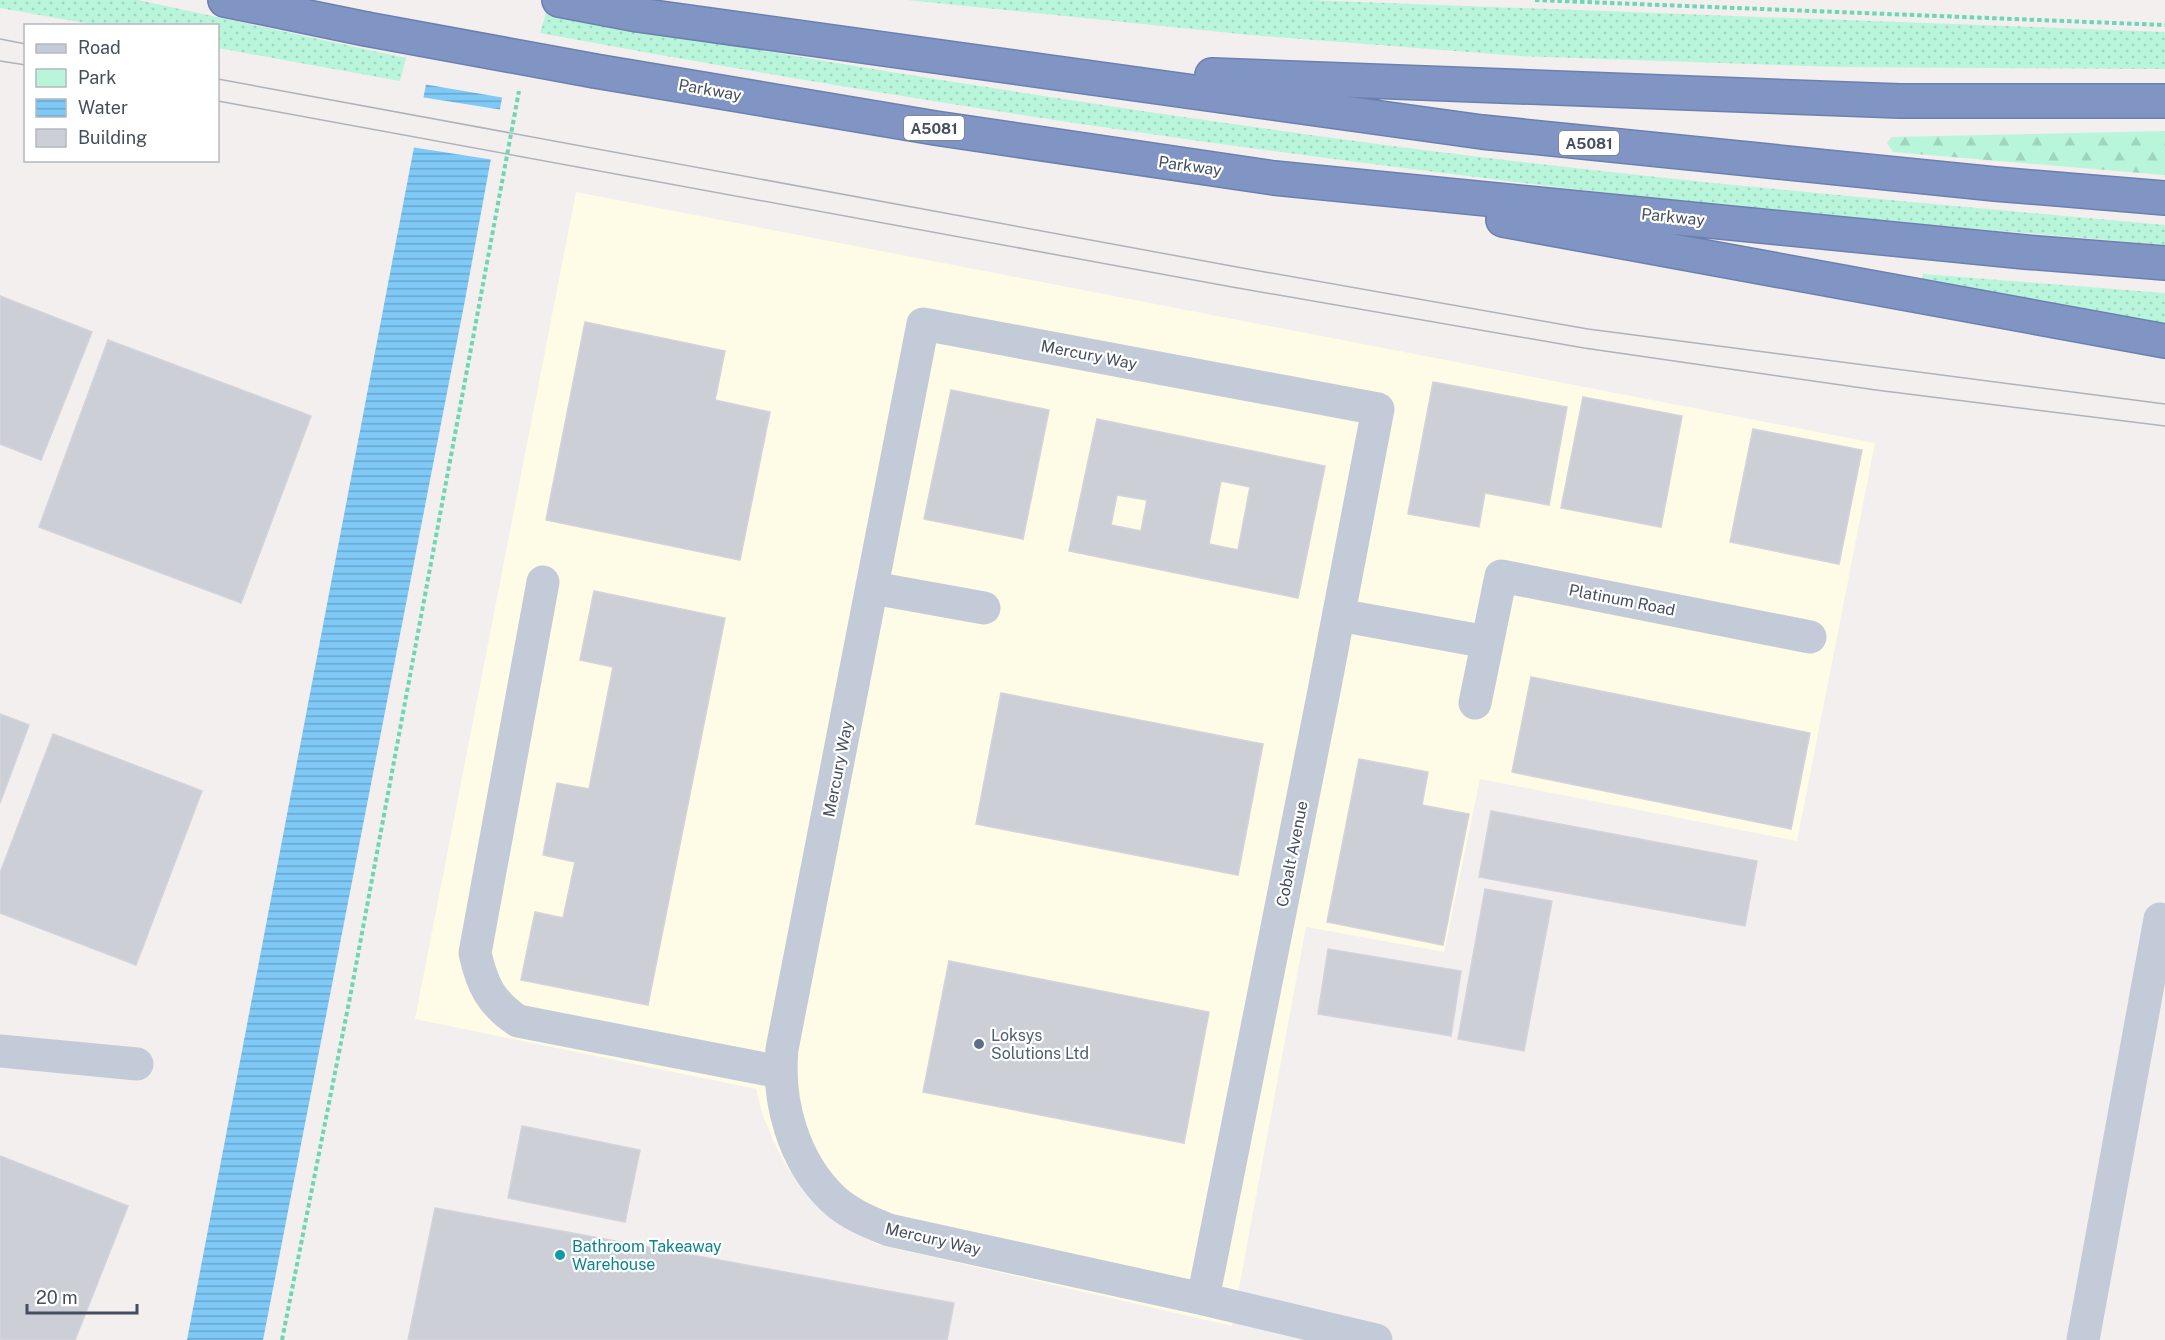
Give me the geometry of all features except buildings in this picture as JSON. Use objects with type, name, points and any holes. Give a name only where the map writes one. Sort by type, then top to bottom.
[{"type":"highway","name":"Parkway","points":[[225,0],[366,29],[934,128],[1274,178],[2165,263]]},
{"type":"highway","name":"A5081","points":[[560,0],[639,15],[1482,132],[2165,198]]},
{"type":"highway","name":"A5081","points":[[1015,67],[1452,86],[1900,101],[2165,101]]},
{"type":"highway","name":"A5081","points":[[1274,178],[2165,341]]},
{"type":"street","name":"Mercury Way","points":[[1376,1340],[890,1230],[859,1218],[833,1198],[806,1163],[794,1139],[784,1106],[780,1072],[782,1049],[923,324],[1378,409]]},
{"type":"street","name":"Cobalt Avenue","points":[[1203,1299],[1378,409]]},
{"type":"street","name":"Platinum Road","points":[[1475,703],[1501,576],[1810,637]]},
{"type":"street","points":[[543,582],[475,953],[480,976],[490,995],[505,1012],[518,1022],[780,1072]]},
{"type":"street","points":[[873,588],[984,608]]},
{"type":"street","points":[[1339,615],[1487,642]]},
{"type":"street","points":[[2083,1340],[2160,919]]},
{"type":"street","points":[[0,1052],[137,1064]]},
{"type":"path","points":[[1535,0],[2165,25]]},
{"type":"path","points":[[282,1340],[351,992],[520,82]]},
{"type":"shaded area","points":[[576,192],[1875,443],[1797,841],[1480,779],[1444,952],[1306,927],[1232,1326],[876,1244],[836,1221],[801,1185],[785,1164],[773,1140],[763,1116],[756,1089],[415,1019]]},
{"type":"green space","points":[[0,0],[138,0],[406,58],[400,81],[219,48],[219,24],[90,24],[0,8]]},
{"type":"green space","points":[[907,0],[1306,0],[2165,32],[2165,69],[1838,67],[1520,56],[1250,35]]},
{"type":"green space","points":[[546,13],[1037,95],[1437,152],[1748,186],[2165,225],[2165,245],[1656,198],[1376,165],[1096,126],[818,82],[540,33]]},
{"type":"green space","points":[[2165,131],[2165,175],[1893,152],[1887,143],[1892,137]]},
{"type":"green space","points":[[1923,274],[2165,293],[2165,326],[1921,288]]},
{"type":"water","points":[[442,0],[520,0],[465,300],[263,1340],[187,1340]]},
{"type":"pier","points":[[439,0],[523,0],[505,98],[423,84]]},
{"type":"pier","points":[[421,97],[503,110],[494,160],[411,147]]},
{"type":"tram line","points":[[0,39],[24,44]]},
{"type":"tram line","points":[[0,61],[24,65]]},
{"type":"tram line","points":[[219,79],[1237,267],[1588,329],[2165,404]]},
{"type":"tram line","points":[[219,101],[1232,287],[1584,348],[1876,390],[2165,426]]},
{"type":"place","name":"Loksys Solutions Ltd","points":[[979,1044]]},
{"type":"place","name":"Bathroom Takeaway Warehouse","points":[[560,1255]]}]
